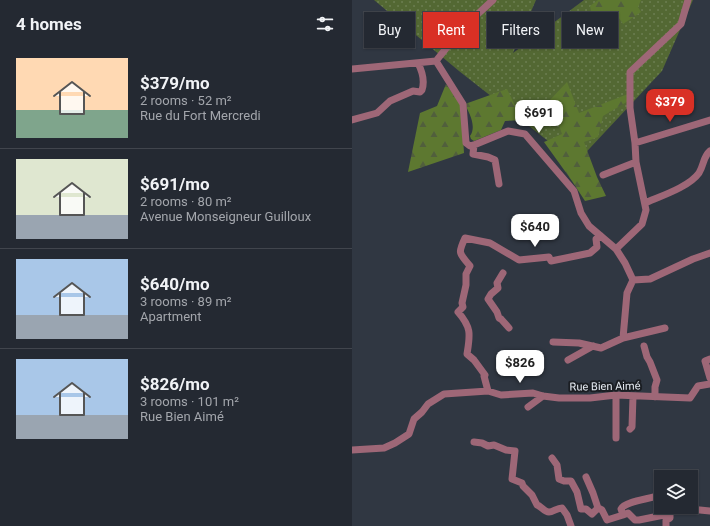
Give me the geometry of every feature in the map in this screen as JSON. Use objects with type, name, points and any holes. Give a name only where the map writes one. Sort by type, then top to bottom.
[{"type":"street","points":[[352,69],[436,61],[471,18],[493,0]]},
{"type":"street","points":[[616,249],[642,224],[646,210],[636,162],[630,108],[630,72],[681,24],[688,0]]},
{"type":"street","points":[[436,61],[463,104],[466,144],[470,146],[474,145],[508,131],[525,134],[574,191],[581,213],[589,226],[616,249],[633,280],[627,293],[622,338]]},
{"type":"street","points":[[352,120],[377,113],[390,101],[413,91],[420,92],[422,90],[423,80],[418,63]]},
{"type":"street","points":[[635,143],[710,120]]},
{"type":"street","points":[[474,145],[473,154],[495,160],[498,184]]},
{"type":"street","points":[[645,203],[684,186],[699,173],[705,155],[710,151]]},
{"type":"street","points":[[604,174],[636,162]]},
{"type":"street","points":[[488,391],[485,375],[474,360],[467,354],[470,336],[469,329],[464,319],[458,312],[463,307],[462,303],[466,285],[466,274],[470,266],[460,255],[459,251],[465,238],[490,243],[519,260],[549,257],[551,261],[590,253],[597,247],[596,239],[601,236]]},
{"type":"street","points":[[633,280],[650,279],[710,253]]},
{"type":"street","points":[[503,273],[497,283],[498,288],[488,299],[497,312],[499,318],[509,328]]},
{"type":"street","points":[[552,342],[579,343],[601,348],[622,338],[665,328]]},
{"type":"street","points":[[568,360],[593,346]]},
{"type":"street","points":[[644,346],[657,380],[655,397]]},
{"type":"street","points":[[710,359],[705,361],[710,378]]},
{"type":"street","name":"Rue Bien Aimé","points":[[352,450],[384,448],[395,443],[409,434],[414,419],[428,404],[444,394],[488,391],[500,395],[533,393],[543,396],[590,398],[616,396],[690,398],[698,386],[710,384]]},
{"type":"street","points":[[528,407],[543,396]]},
{"type":"street","points":[[616,396],[616,438]]},
{"type":"street","points":[[630,429],[632,427],[633,396]]},
{"type":"street","points":[[474,442],[482,442],[488,446],[494,445],[506,450],[515,451],[512,479],[522,482],[523,486],[532,495],[537,505],[541,506],[546,512],[562,508],[567,515],[571,526]]},
{"type":"street","points":[[552,458],[557,465],[559,479],[571,481],[577,492],[581,509],[586,509],[592,514],[598,508]]},
{"type":"street","points":[[586,477],[598,508],[602,510],[607,520],[628,513],[635,520],[664,514]]},
{"type":"street","points":[[623,515],[621,509],[622,506],[630,502],[654,497]]},
{"type":"street","points":[[698,510],[710,512]]},
{"type":"street","points":[[666,526],[666,520],[670,518],[670,514]]},
{"type":"green space","points":[[374,0],[536,0],[531,12],[487,12],[487,48],[515,48],[513,53],[520,48],[554,48],[554,22],[562,16],[562,48],[618,48],[618,12],[568,12],[584,0],[693,0],[662,71],[576,163],[431,48],[479,48],[479,12],[423,12],[423,41],[415,34],[415,12],[388,12]]},
{"type":"green space","points":[[598,0],[641,0],[638,7],[641,12],[623,24],[618,18],[618,12],[591,12],[590,6]]},
{"type":"green space","points":[[567,82],[579,113],[628,94],[630,100],[603,116],[598,137],[584,142],[606,196],[585,201],[544,142],[562,134],[550,100]]},
{"type":"green space","points":[[446,84],[461,104],[464,153],[408,172],[420,113],[437,106]]},
{"type":"green space","points":[[507,89],[518,112],[525,120],[505,121],[501,130],[474,141],[471,139],[470,136],[473,124],[465,104]]}]
